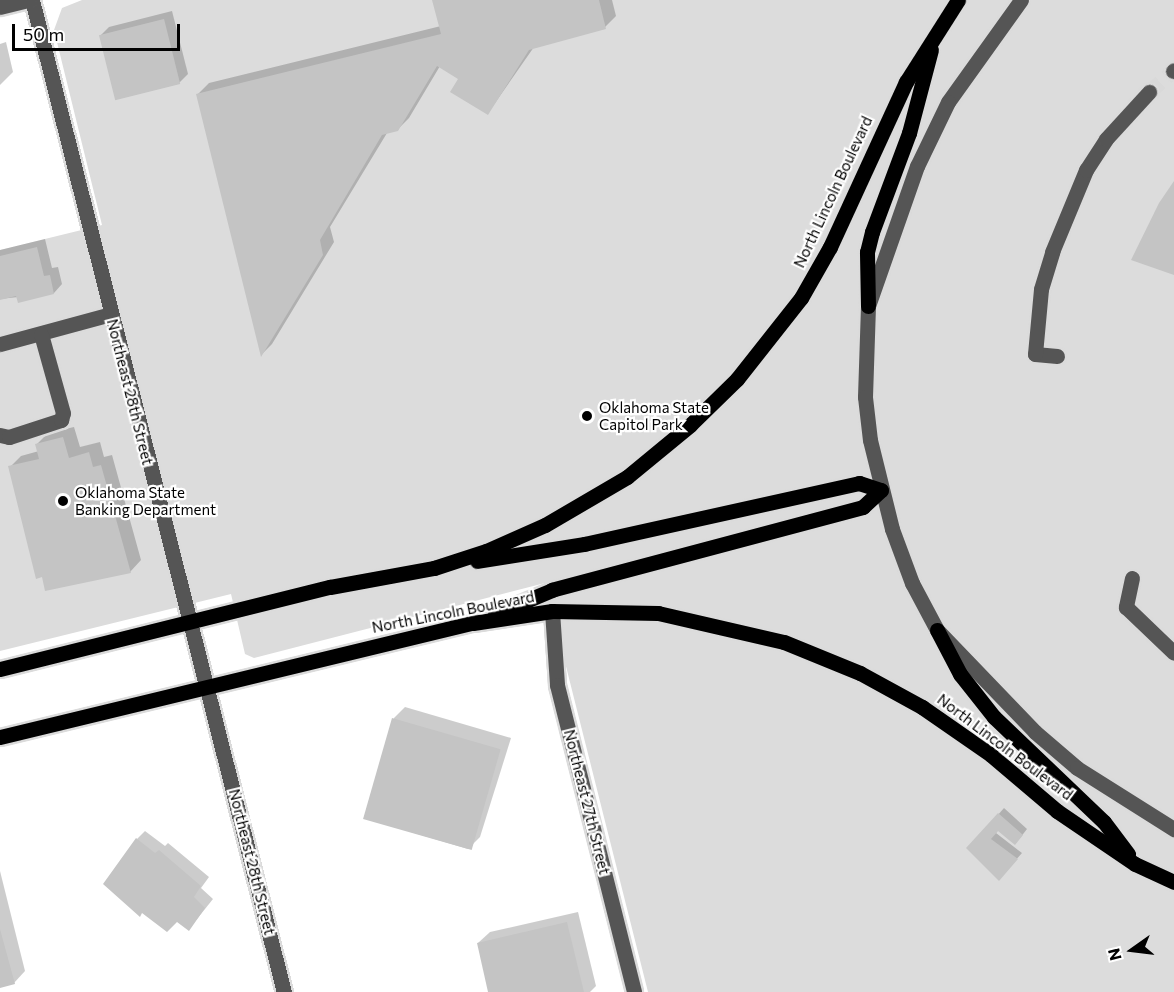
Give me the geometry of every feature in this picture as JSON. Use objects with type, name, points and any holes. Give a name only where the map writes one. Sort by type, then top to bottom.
[{"type":"main road","name":"North Lincoln Boulevard","points":[[0,669],[330,587],[434,568],[486,552],[591,501],[659,452],[737,379],[801,298],[830,247],[893,108],[936,30],[958,0]]},
{"type":"main road","points":[[868,306],[867,252],[872,232],[909,132],[936,30]]},
{"type":"main road","points":[[434,568],[584,544],[859,483],[881,490],[863,507],[552,590],[473,623]]},
{"type":"main road","name":"North Lincoln Boulevard","points":[[0,737],[208,685],[473,623],[552,611],[658,613],[774,639],[827,658],[922,707],[991,755],[1057,811],[1135,864],[1174,882]]},
{"type":"main road","points":[[937,630],[960,674],[994,717],[1104,822],[1135,864]]},
{"type":"street","points":[[0,7],[30,0]]},
{"type":"street","name":"Northeast 28th Street","points":[[30,0],[208,685],[284,992]]},
{"type":"street","points":[[1021,0],[948,102],[917,166],[868,306],[865,397],[881,490],[912,583],[937,630],[1035,732],[1077,768],[1174,829]]},
{"type":"street","points":[[1057,356],[1035,354],[1041,289],[1052,252],[1086,170],[1106,139],[1149,92]]},
{"type":"street","points":[[0,344],[111,314]]},
{"type":"street","points":[[0,435],[9,437],[61,420],[63,413],[41,334]]},
{"type":"street","points":[[1132,578],[1126,607],[1174,653]]},
{"type":"street","name":"Northeast 27th Street","points":[[552,611],[557,685],[634,992]]},
{"type":"shaded area","name":"Oklahoma State Capitol Park","points":[[82,0],[1174,0],[1174,992],[648,992],[545,583],[254,658],[245,654],[231,594],[0,651],[0,250],[102,225],[54,30],[62,8]]},
{"type":"building","points":[[432,0],[599,0],[606,29],[529,50],[488,115],[450,92],[458,79],[437,66],[398,131],[382,135],[320,240],[323,255],[261,357],[196,94],[441,34]]},
{"type":"building","points":[[164,19],[180,84],[115,100],[99,35]]},
{"type":"building","points":[[1174,181],[1174,275],[1131,260],[1159,203]]},
{"type":"building","points":[[37,247],[44,276],[50,275],[54,294],[18,303],[16,296],[0,300],[0,256]]},
{"type":"building","name":"Oklahoma State Banking Department","points":[[63,437],[69,458],[89,452],[93,467],[101,465],[131,573],[45,591],[42,577],[36,579],[8,466],[39,459],[35,444]]},
{"type":"building","points":[[392,718],[501,749],[472,850],[363,819]]},
{"type":"building","points":[[998,813],[1023,835],[1015,845],[998,831],[991,839],[1018,859],[999,881],[966,848]]},
{"type":"building","points":[[136,838],[155,853],[159,850],[201,886],[194,897],[205,908],[189,931],[177,922],[167,932],[142,913],[140,917],[103,884]]},
{"type":"building","points":[[567,922],[584,992],[488,992],[477,943]]},
{"type":"building","points":[[0,929],[15,984],[0,988]]},
{"type":"tunnel","points":[[1149,92],[1173,71]]},
{"type":"place","name":"Oklahoma State Capitol Park","points":[[587,416]]},
{"type":"place","name":"Oklahoma State Banking Department","points":[[63,501]]}]
